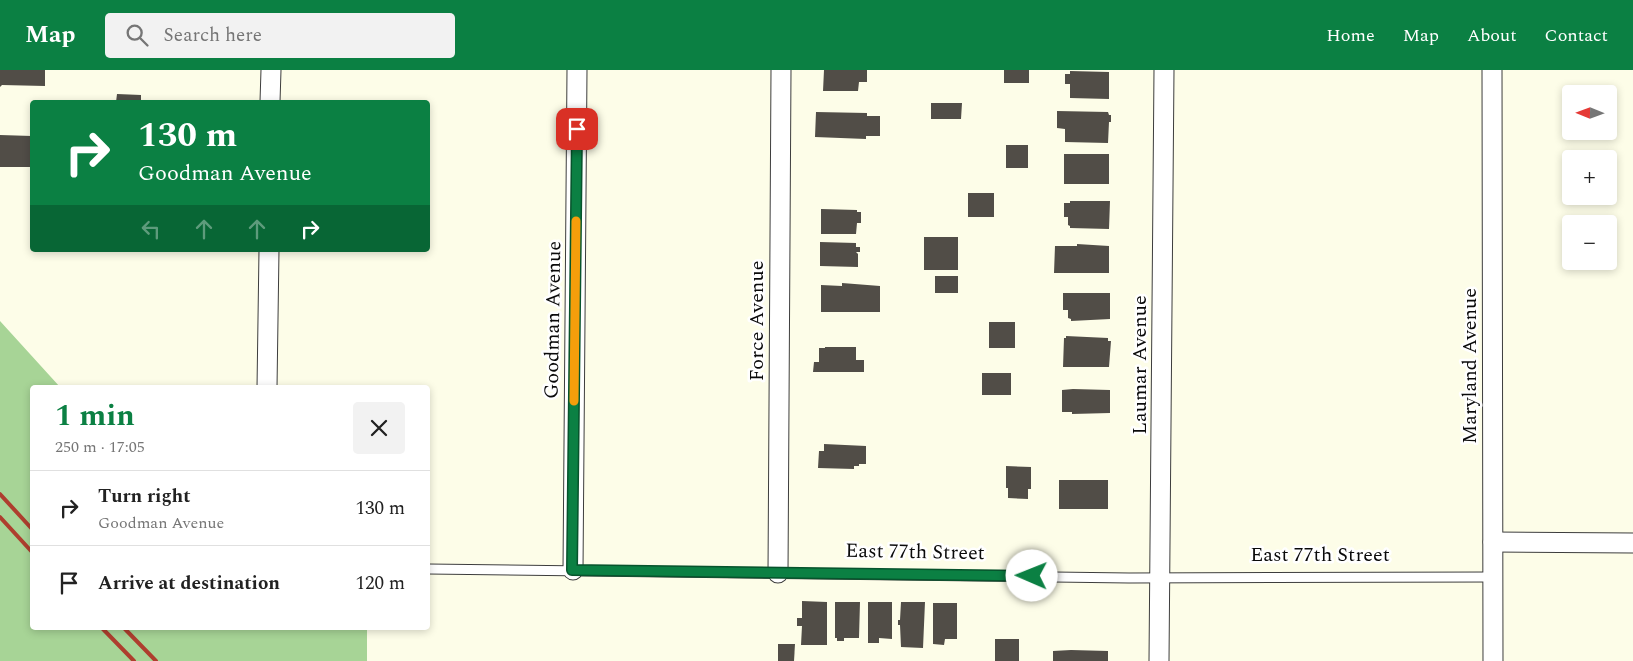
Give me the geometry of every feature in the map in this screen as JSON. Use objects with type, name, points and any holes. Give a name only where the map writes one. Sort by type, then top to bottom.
[{"type":"street","points":[[270,70],[270,100]]},
{"type":"street","name":"Goodman Avenue","points":[[572,570],[577,70]]},
{"type":"street","name":"Force Avenue","points":[[778,573],[781,70]]},
{"type":"street","name":"Laumar Avenue","points":[[1159,661],[1164,70]]},
{"type":"street","name":"Maryland Avenue","points":[[1492,70],[1493,661]]},
{"type":"street","points":[[267,385],[269,252]]},
{"type":"street","points":[[1493,542],[1633,543]]},
{"type":"lane","name":"East 77th Street","points":[[430,569],[1160,578],[1492,577]]},
{"type":"green space","points":[[0,321],[58,385],[30,385],[30,630],[367,630],[367,661],[0,661]]},
{"type":"building","points":[[0,70],[45,70],[45,86],[2,85],[0,87]]},
{"type":"building","points":[[824,70],[867,70],[867,82],[859,82],[858,91],[823,91]]},
{"type":"building","points":[[1004,70],[1029,70],[1029,83],[1004,83]]},
{"type":"building","points":[[1070,71],[1109,72],[1109,99],[1070,98],[1070,84],[1065,84],[1065,74],[1070,74]]},
{"type":"building","points":[[117,94],[141,95],[141,100],[116,100]]},
{"type":"building","points":[[931,103],[962,103],[961,119],[931,119]]},
{"type":"building","points":[[1057,111],[1108,112],[1111,115],[1111,122],[1109,122],[1108,143],[1065,142],[1065,129],[1057,128]]},
{"type":"building","points":[[816,112],[867,113],[867,116],[880,116],[880,136],[866,136],[866,139],[815,137]]},
{"type":"building","points":[[0,135],[30,136],[30,167],[0,167]]},
{"type":"building","points":[[1006,145],[1028,145],[1028,168],[1006,168]]},
{"type":"building","points":[[1064,154],[1109,154],[1109,184],[1064,184]]},
{"type":"building","points":[[968,193],[994,193],[994,217],[968,217]]},
{"type":"building","points":[[1070,201],[1110,201],[1109,229],[1070,228],[1068,217],[1064,217],[1064,203],[1070,203]]},
{"type":"building","points":[[821,209],[857,210],[857,212],[861,212],[861,223],[857,223],[856,234],[821,234]]},
{"type":"building","points":[[924,237],[958,237],[958,270],[924,270]]},
{"type":"building","points":[[820,242],[856,243],[856,247],[860,247],[860,252],[856,252],[858,254],[858,267],[820,266]]},
{"type":"building","points":[[1077,244],[1109,246],[1109,273],[1054,273],[1055,246],[1077,246]]},
{"type":"building","points":[[935,276],[958,276],[958,293],[935,293]]},
{"type":"building","points":[[842,283],[880,286],[880,312],[821,312],[821,285],[842,286]]},
{"type":"building","points":[[1063,293],[1110,293],[1110,319],[1071,321],[1068,318],[1068,310],[1063,310]]},
{"type":"building","points":[[989,322],[1015,322],[1015,348],[989,348]]},
{"type":"building","points":[[1066,336],[1108,338],[1108,341],[1111,341],[1109,367],[1063,367],[1064,338]]},
{"type":"building","points":[[856,347],[856,360],[864,360],[864,372],[813,372],[814,362],[819,362],[819,348]]},
{"type":"building","points":[[982,373],[1011,373],[1011,395],[982,395]]},
{"type":"building","points":[[1062,390],[1110,390],[1110,413],[1072,414],[1072,412],[1062,412]]},
{"type":"building","points":[[824,444],[866,446],[866,464],[854,466],[854,469],[818,468],[819,451],[824,451]]},
{"type":"building","points":[[1006,466],[1031,467],[1031,489],[1028,489],[1028,499],[1008,498]]},
{"type":"building","points":[[1059,480],[1108,480],[1108,509],[1059,509]]},
{"type":"building","points":[[802,601],[827,602],[827,645],[801,645],[802,626],[797,626],[797,618],[802,618]]},
{"type":"building","points":[[835,602],[860,602],[859,638],[844,638],[844,641],[837,641],[837,638],[835,638]]},
{"type":"building","points":[[868,602],[892,602],[892,639],[879,638],[879,643],[868,643]]},
{"type":"building","points":[[901,602],[925,602],[923,648],[901,647],[898,620],[900,620]]},
{"type":"building","points":[[933,603],[957,603],[957,639],[945,639],[944,645],[933,644]]},
{"type":"building","points":[[995,639],[1019,639],[1019,661],[995,661]]},
{"type":"building","points":[[778,644],[795,644],[794,661],[778,661]]},
{"type":"building","points":[[1053,651],[1108,651],[1108,661],[1053,661]]},
{"type":"railway","points":[[0,494],[30,527]]},
{"type":"railway","points":[[0,517],[30,550]]},
{"type":"railway","points":[[104,630],[134,661]]},
{"type":"railway","points":[[126,630],[156,661]]},
{"type":"slow traffic","points":[[574,401],[576,221]]},
{"type":"route","points":[[577,129],[572,570],[1032,576]]}]
